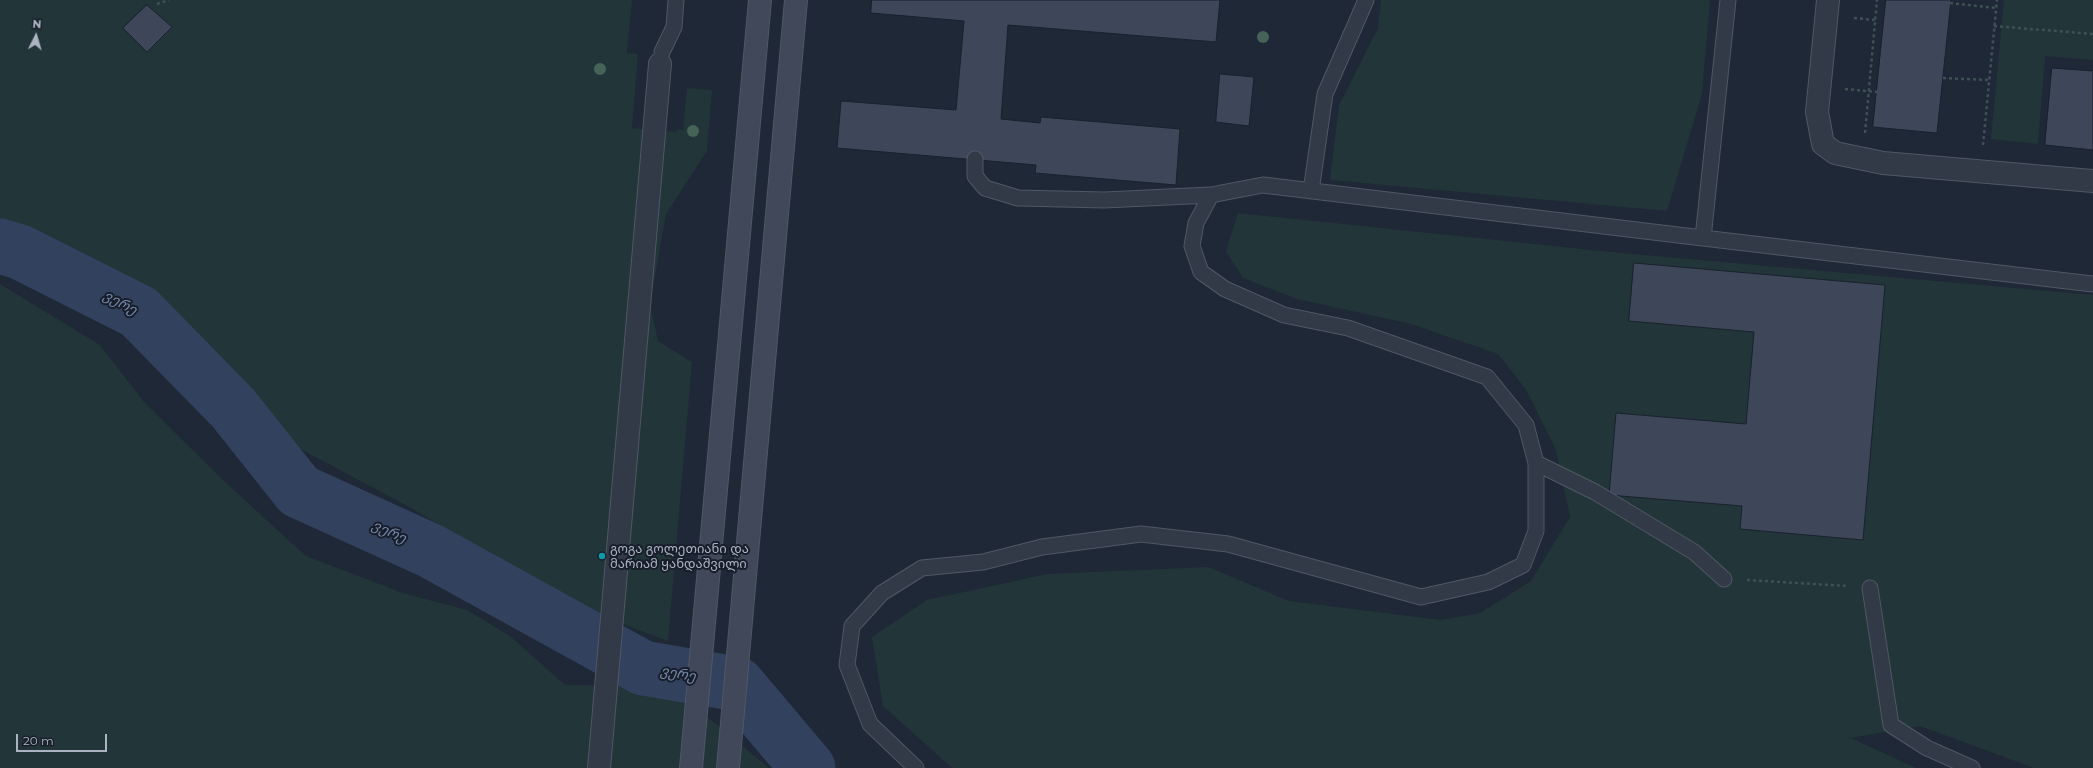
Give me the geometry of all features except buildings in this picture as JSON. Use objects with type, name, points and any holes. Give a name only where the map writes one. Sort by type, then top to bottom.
[{"type":"main road","points":[[691,768],[760,0]]},
{"type":"main road","points":[[728,768],[796,0]]},
{"type":"street","points":[[1828,0],[1817,112],[1823,144],[1835,153],[1883,163],[2093,181]]},
{"type":"street","points":[[599,768],[661,58]]},
{"type":"lane","points":[[661,58],[674,27],[676,0]]},
{"type":"lane","points":[[1311,191],[1325,94],[1366,0]]},
{"type":"lane","points":[[1703,238],[1728,0]]},
{"type":"lane","points":[[975,159],[975,176],[985,188],[1018,198],[1104,200],[1211,195],[1264,186],[2093,284]]},
{"type":"lane","points":[[916,768],[870,724],[847,665],[852,626],[882,593],[922,568],[984,562],[1042,547],[1141,534],[1228,544],[1420,597],[1488,582],[1523,565],[1536,531],[1536,463],[1526,425],[1487,378],[1348,328],[1284,315],[1225,289],[1201,272],[1192,246],[1196,223],[1211,195]]},
{"type":"lane","points":[[1536,463],[1595,492],[1694,552],[1724,579]]},
{"type":"lane","points":[[1870,588],[1891,725],[1927,748],[1972,768]]},
{"type":"path","points":[[157,4],[169,0]]},
{"type":"path","points":[[1872,135],[1865,135],[1877,0]]},
{"type":"path","points":[[1990,148],[1982,147],[1997,0]]},
{"type":"path","points":[[1950,3],[1996,8]]},
{"type":"path","points":[[1994,26],[2093,34]]},
{"type":"path","points":[[1943,78],[1989,80]]},
{"type":"path","points":[[1724,579],[1870,588]]},
{"type":"green space","points":[[0,0],[632,0],[627,53],[638,54],[632,128],[676,132],[677,129],[683,130],[687,88],[712,90],[707,151],[666,214],[650,304],[658,341],[692,362],[668,641],[572,605],[413,509],[278,437],[160,312],[36,244],[0,234]],"holes":[[[147,5],[172,27],[147,52],[123,28]]]},
{"type":"green space","points":[[1381,0],[1710,0],[1702,94],[1667,211],[1330,180],[1339,105],[1378,28]]},
{"type":"green space","points":[[2004,0],[2093,0],[2093,60],[2045,56],[2038,144],[1991,139]]},
{"type":"green space","points":[[1238,213],[1611,252],[2093,295],[2093,768],[2034,768],[1920,726],[1851,738],[1916,768],[952,768],[883,706],[872,637],[927,600],[1047,574],[1208,567],[1289,601],[1441,620],[1480,613],[1531,581],[1570,517],[1556,450],[1527,391],[1498,354],[1411,324],[1297,299],[1243,278],[1226,251]]},
{"type":"green space","points":[[0,284],[100,345],[144,402],[225,482],[306,556],[403,593],[467,610],[510,636],[565,685],[650,686],[689,702],[769,768],[0,768]]},
{"type":"waterway","name":"ვერე","points":[[0,246],[20,252],[139,312],[233,408],[299,491],[431,551],[643,668],[737,684],[808,768]]},
{"type":"place","name":"გოგა გოლეთიანი და მარიამ ყანდაშვილი","points":[[602,556]]}]
